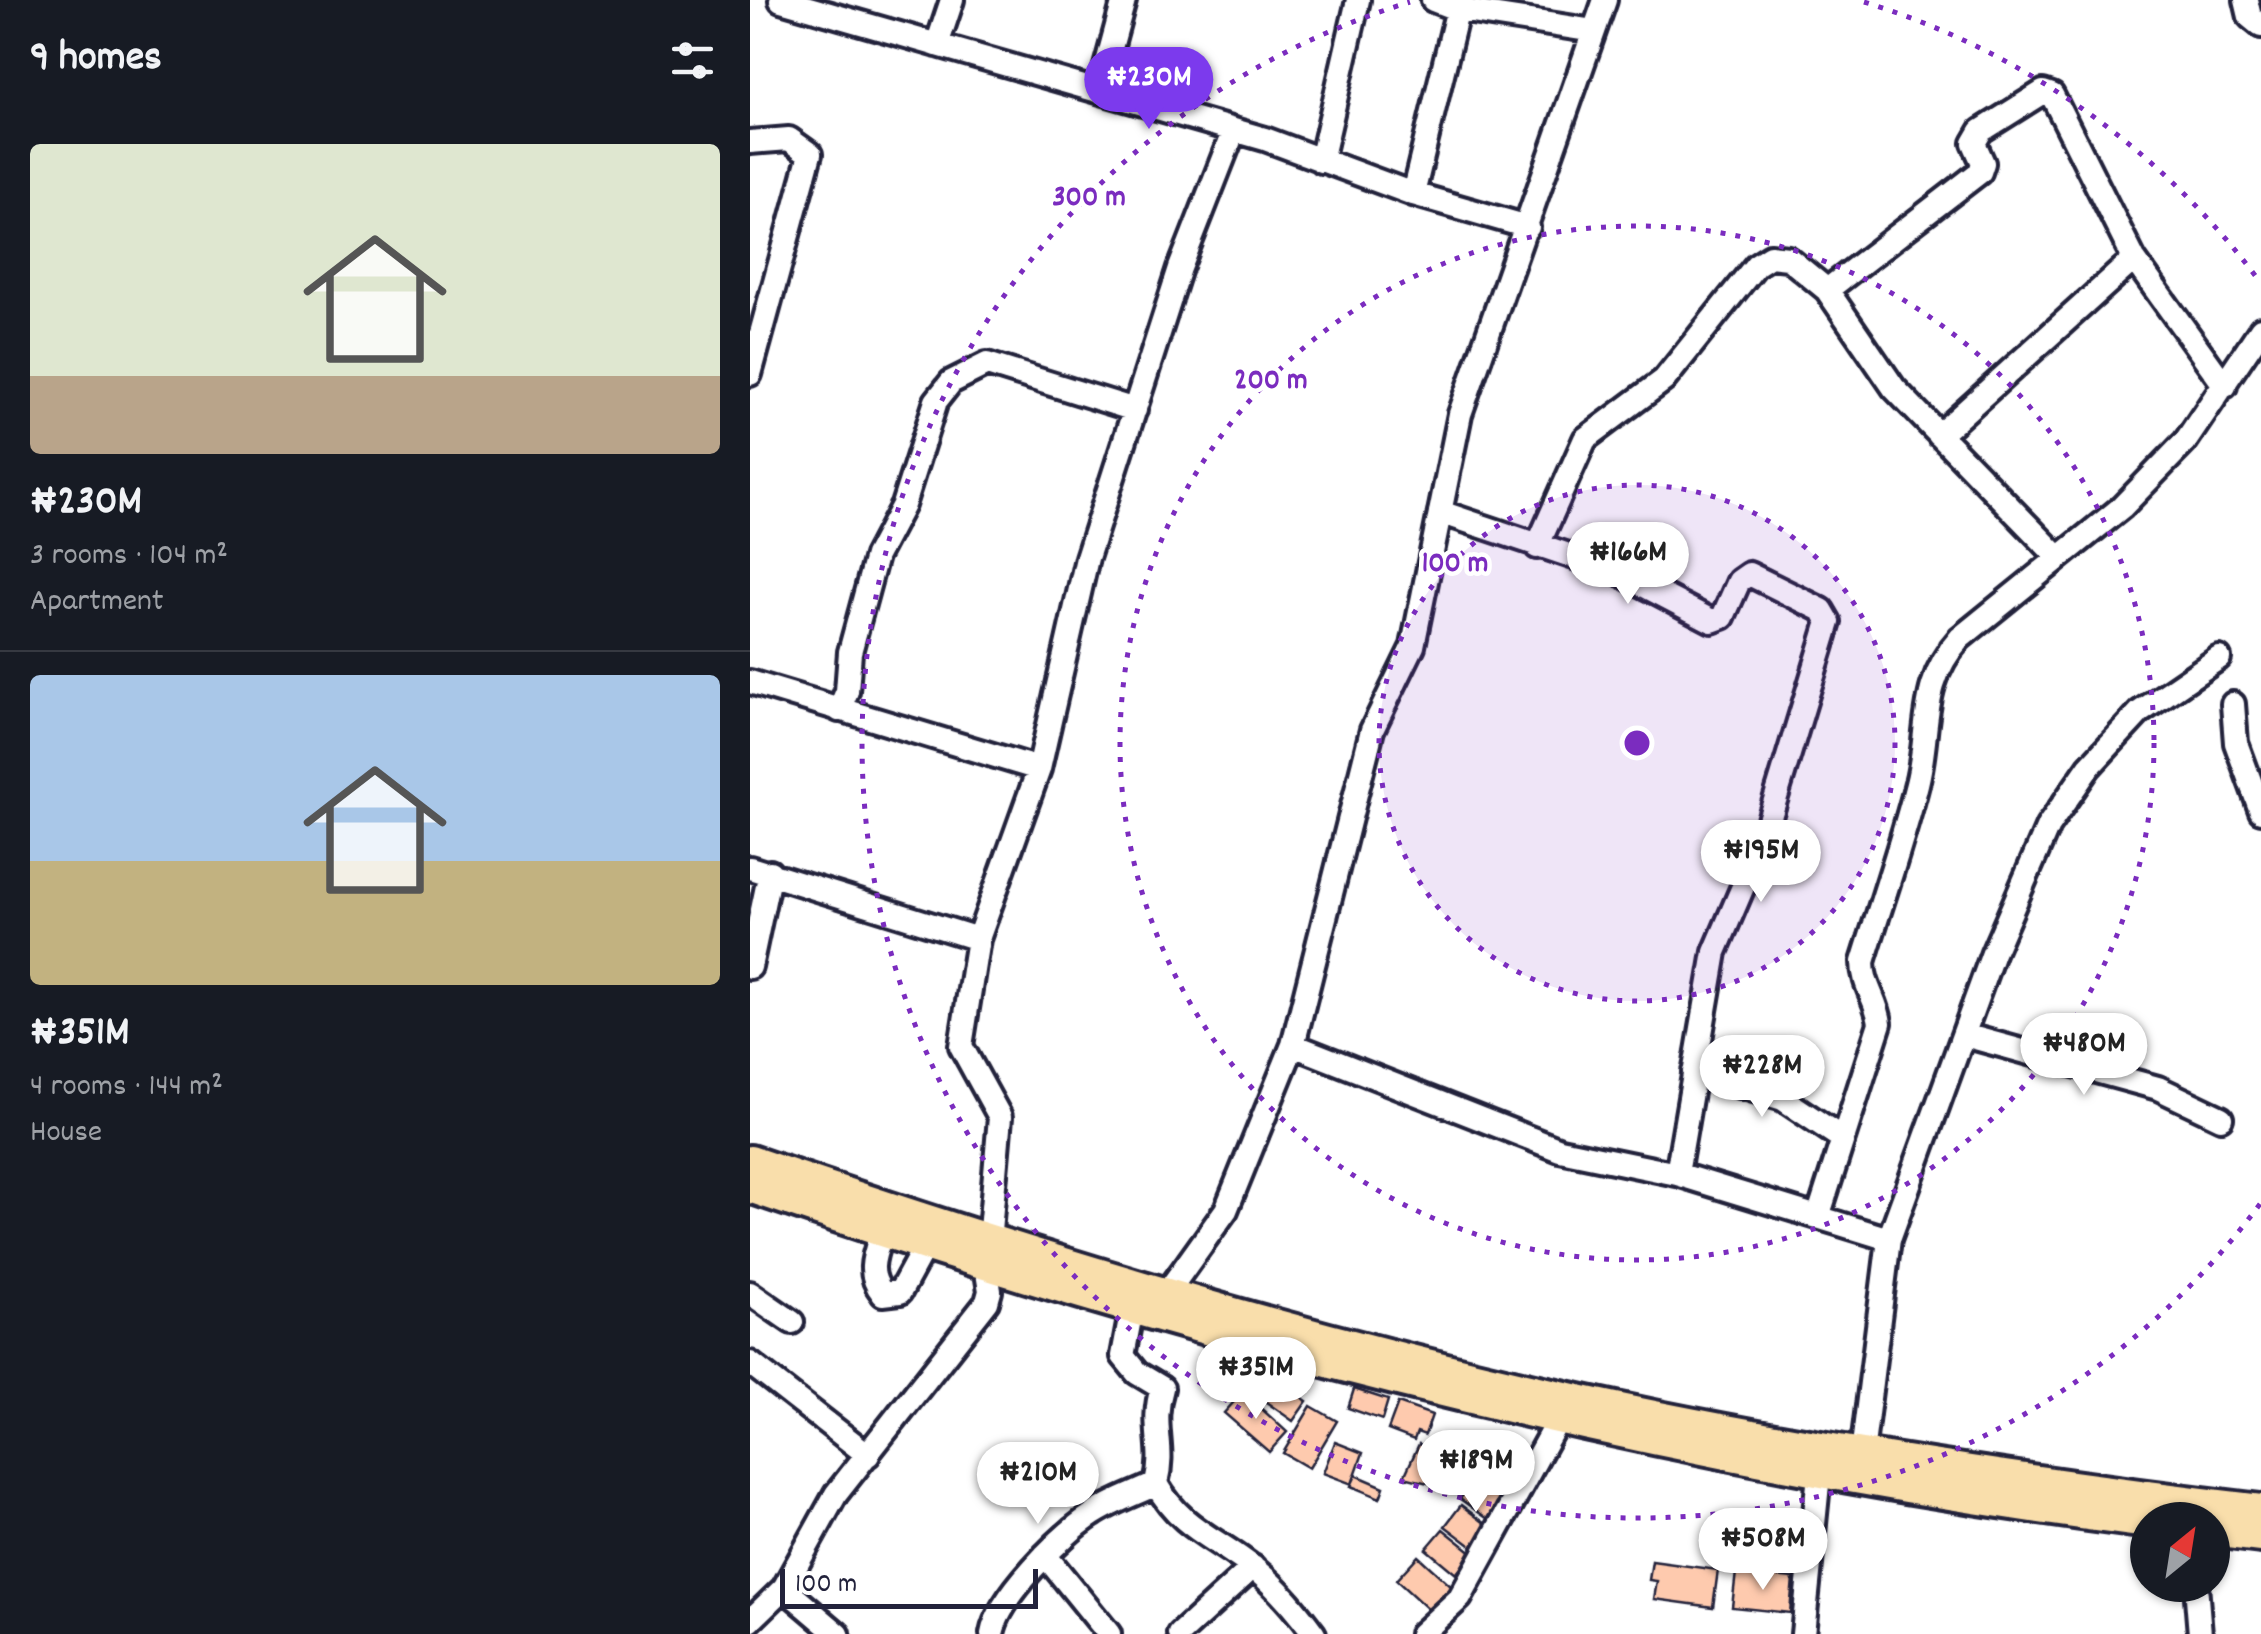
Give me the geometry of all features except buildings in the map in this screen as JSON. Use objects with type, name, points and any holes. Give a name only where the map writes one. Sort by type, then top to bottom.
[{"type":"highway","points":[[750,1161],[1132,1308],[1415,1386],[1819,1474],[2130,1520]]},
{"type":"highway","points":[[750,1187],[926,1246],[987,1254],[1166,1294],[1642,1413],[1862,1454],[2261,1510]]},
{"type":"highway","points":[[2230,1533],[2261,1536]]},
{"type":"street","points":[[781,0],[1100,89],[1234,130],[1413,194],[1528,227]]},
{"type":"street","points":[[938,45],[952,0]]},
{"type":"street","points":[[1100,89],[1124,0]]},
{"type":"street","points":[[1321,161],[1358,0]]},
{"type":"street","points":[[1432,0],[1594,31]]},
{"type":"street","points":[[1166,1294],[1226,1210],[1293,1045],[1372,730],[1412,646],[1460,414],[1605,0]]},
{"type":"street","points":[[2246,0],[2250,17],[2261,26]]},
{"type":"street","points":[[1413,194],[1459,5]]},
{"type":"street","points":[[1827,290],[1980,172],[1984,163],[1974,143],[1981,131],[2043,92],[2052,95],[2134,259],[2225,386]]},
{"type":"street","points":[[750,1621],[784,1588],[836,1494],[987,1302],[987,1254],[1000,1117],[961,1046],[978,939],[1039,769],[1086,558],[1180,268],[1234,130]]},
{"type":"street","points":[[750,142],[790,138],[810,154],[756,319],[750,374]]},
{"type":"street","points":[[1537,547],[1585,439],[1664,380],[1756,265],[1770,256],[1788,258],[1827,290],[1894,388],[2059,558]]},
{"type":"street","points":[[1939,434],[2134,259]]},
{"type":"street","points":[[1819,1214],[1880,1023],[1878,1001],[1863,984],[1863,962],[1919,779],[1932,680],[1942,658],[1960,638],[2122,507],[2160,468],[2225,386],[2261,328]]},
{"type":"street","points":[[839,710],[847,691],[850,652],[876,556],[903,505],[936,401],[950,382],[986,364],[1135,410]]},
{"type":"street","points":[[1440,512],[1616,570],[1712,620],[1723,618],[1739,581],[1749,574],[1822,610],[1829,622],[1763,840],[1722,927],[1676,1174]]},
{"type":"street","points":[[1862,1454],[1889,1239],[1993,954],[2066,798],[2140,712],[2219,658]]},
{"type":"street","points":[[750,682],[1039,769]]},
{"type":"street","points":[[2233,704],[2236,744],[2261,811]]},
{"type":"street","points":[[750,966],[760,870],[978,939]]},
{"type":"street","points":[[1964,1035],[2158,1088],[2221,1118]]},
{"type":"street","points":[[1293,1045],[1560,1150],[1676,1174],[1819,1214],[1889,1239]]},
{"type":"street","points":[[1694,1072],[1783,1099],[1843,1139]]},
{"type":"street","points":[[882,1232],[871,1266],[873,1282],[883,1294],[900,1292],[926,1246]]},
{"type":"street","points":[[750,1293],[792,1322]]},
{"type":"street","points":[[992,1634],[1022,1583],[1045,1555],[1092,1515],[1156,1484],[1162,1461],[1154,1423],[1162,1388],[1136,1373],[1123,1356],[1132,1308]]},
{"type":"street","points":[[750,1363],[868,1455]]},
{"type":"street","points":[[1421,1634],[1460,1598],[1559,1418]]},
{"type":"street","points":[[1803,1634],[1819,1474]]},
{"type":"street","points":[[1156,1484],[1182,1521],[1253,1567],[1285,1595],[1314,1634]]},
{"type":"street","points":[[1045,1555],[1109,1634]]},
{"type":"street","points":[[1180,1634],[1253,1567]]},
{"type":"street","points":[[784,1588],[838,1634]]},
{"type":"street","points":[[2197,1602],[2200,1634]]}]
